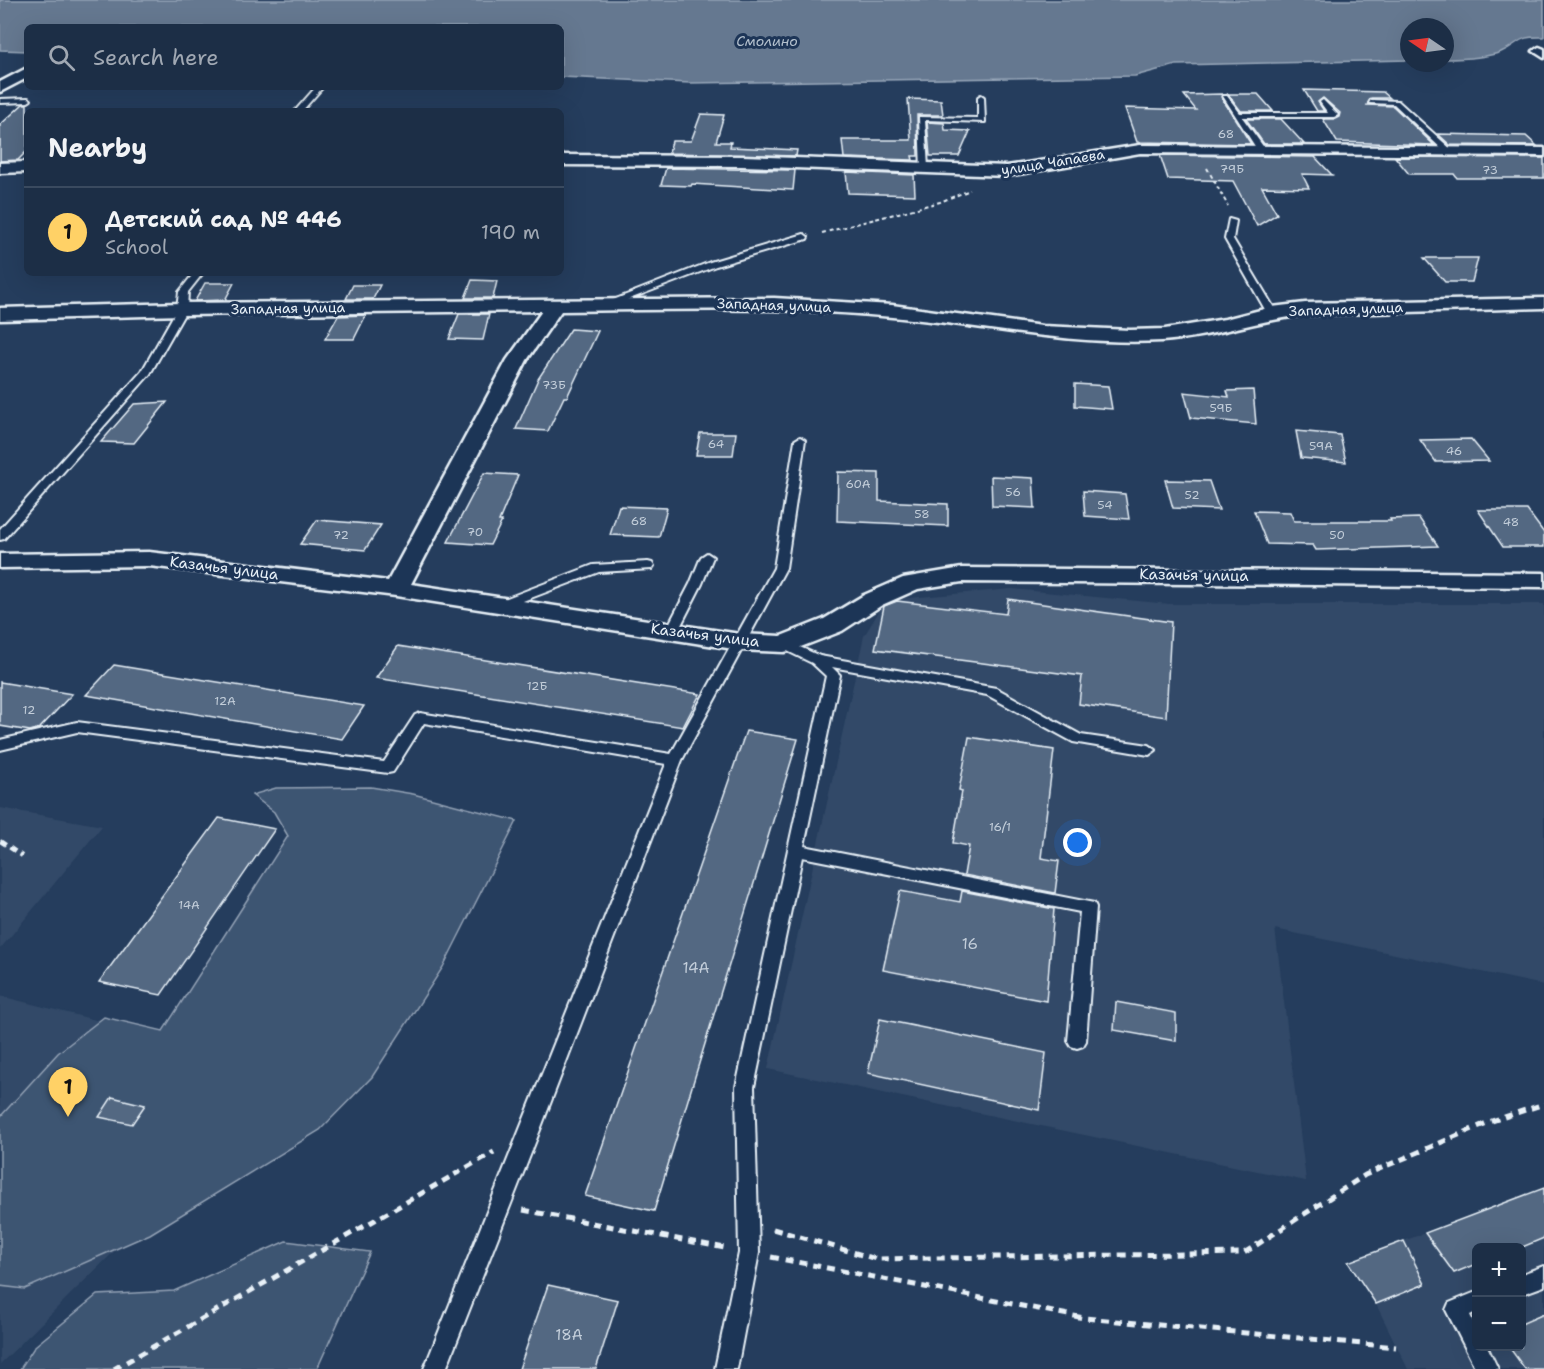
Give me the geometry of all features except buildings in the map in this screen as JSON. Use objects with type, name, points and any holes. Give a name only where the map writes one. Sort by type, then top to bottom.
[{"type":"street","points":[[0,88],[24,74]]},
{"type":"street","name":"улица Чапаева","points":[[564,160],[742,161],[1007,171],[1140,149],[1544,152]]},
{"type":"street","points":[[0,168],[24,167]]},
{"type":"street","name":"Западная улица","points":[[0,314],[182,309],[690,303],[834,306],[892,311],[1042,332],[1130,336],[1226,326],[1272,313],[1305,309],[1544,303]]},
{"type":"street","points":[[396,589],[517,360],[555,306]]},
{"type":"street","name":"Казачья улица","points":[[0,561],[149,559],[396,589],[740,642],[784,644],[833,625],[873,600],[912,583],[962,575],[1544,580]]},
{"type":"lane","points":[[301,108],[317,90]]},
{"type":"lane","points":[[924,168],[921,118],[982,120],[981,97]]},
{"type":"lane","points":[[1225,97],[1261,149]]},
{"type":"lane","points":[[0,101],[28,100]]},
{"type":"lane","points":[[1237,115],[1334,114],[1323,102]]},
{"type":"lane","points":[[1371,102],[1396,102],[1449,151]]},
{"type":"lane","points":[[1232,221],[1229,239],[1272,313]]},
{"type":"lane","points":[[608,304],[713,264],[804,237]]},
{"type":"lane","points":[[0,536],[146,372],[182,309],[184,292],[197,276]]},
{"type":"lane","points":[[435,1369],[502,1205],[675,759],[780,568],[800,440]]},
{"type":"lane","points":[[670,632],[696,584],[707,557]]},
{"type":"lane","points":[[496,606],[597,568],[648,566]]},
{"type":"lane","points":[[784,644],[818,660],[991,691],[1078,739],[1149,750]]},
{"type":"lane","points":[[726,1369],[749,1253],[745,1087],[833,675],[818,660]]},
{"type":"lane","points":[[1,746],[77,727],[388,768],[420,718],[675,759]]},
{"type":"lane","points":[[795,850],[1088,907],[1077,1041]]},
{"type":"lane","points":[[1526,1282],[1544,1276]]},
{"type":"lane","points":[[1472,1304],[1456,1310],[1472,1340]]},
{"type":"lane","points":[[1478,1351],[1487,1369]]},
{"type":"path","points":[[1197,149],[1229,207],[1232,221]]},
{"type":"path","points":[[804,237],[940,202],[999,179],[1007,171]]},
{"type":"path","points":[[0,841],[21,855]]},
{"type":"path","points":[[748,1222],[876,1259],[1244,1253],[1365,1175],[1489,1122],[1544,1104]]},
{"type":"path","points":[[114,1369],[531,1130]]},
{"type":"path","points":[[502,1205],[1084,1318],[1396,1347]]},
{"type":"shaded area","points":[[1012,589],[1169,604],[1544,604],[1544,985],[1275,929],[1306,1181],[768,1069],[864,636],[886,600]]},
{"type":"shaded area","points":[[371,787],[413,794],[517,821],[443,967],[372,1077],[320,1130],[150,1234],[25,1289],[0,1286],[0,1117],[58,1053],[104,1017],[163,1031],[288,836],[274,812],[252,795],[276,788]]},
{"type":"shaded area","points":[[0,808],[102,826],[0,949]]},
{"type":"shaded area","points":[[0,996],[183,1042],[157,1209],[0,1364]]},
{"type":"shaded area","points":[[1544,1188],[1544,1369],[1408,1369],[1376,1304],[1348,1262]]},
{"type":"shaded area","points":[[286,1241],[370,1252],[317,1369],[20,1369],[35,1346],[97,1295],[174,1291]]},
{"type":"water","name":"Смолино","points":[[0,0],[1544,0],[1544,37],[1523,39],[1508,49],[1488,56],[1454,59],[1454,18],[1400,18],[1400,60],[1176,65],[1135,76],[690,83],[564,77],[564,24],[24,24],[24,51],[0,50]]},
{"type":"place","name":"Детский сад № 446","points":[[68,1117]]}]
